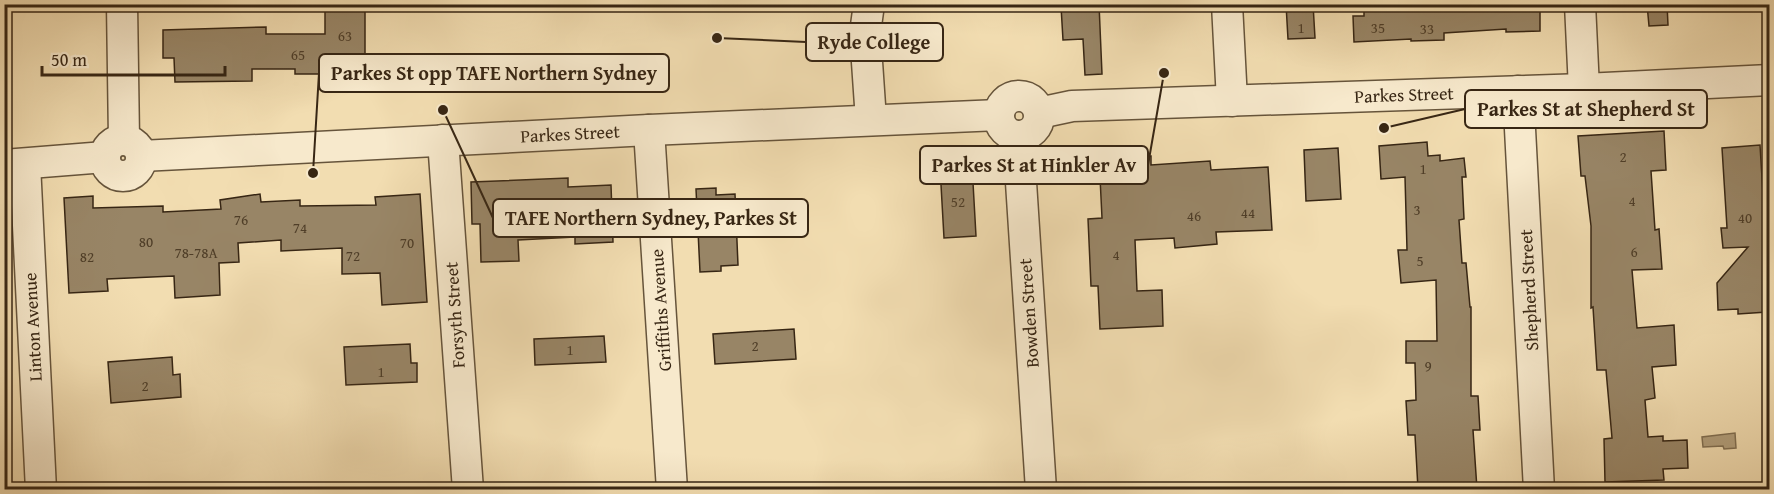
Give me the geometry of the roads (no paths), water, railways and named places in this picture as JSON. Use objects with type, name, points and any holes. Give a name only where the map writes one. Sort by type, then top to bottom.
[{"type":"street","points":[[122,4],[123,151]]},
{"type":"street","points":[[869,4],[865,33],[871,120]]},
{"type":"street","points":[[1227,4],[1232,101]]},
{"type":"street","points":[[1580,4],[1584,89]]},
{"type":"street","name":"Parkes Street","points":[[15,164],[123,151],[443,140],[871,120],[1009,125],[1003,104],[1018,96],[1024,96],[1033,102],[1039,113],[1072,106],[1584,89],[1770,80]]},
{"type":"street","name":"Shepherd Street","points":[[1518,91],[1539,489]]},
{"type":"street","name":"Bowden Street","points":[[1009,125],[1041,489]]},
{"type":"street","name":"Griffiths Avenue","points":[[649,130],[672,489]]},
{"type":"street","name":"Forsyth Street","points":[[443,140],[468,489]]},
{"type":"street","name":"Linton Avenue","points":[[15,164],[41,489]]},
{"type":"place","name":"Ryde College","points":[[717,38]]},
{"type":"place","name":"Parkes St at Hinkler Av","points":[[1164,73]]},
{"type":"place","name":"TAFE Northern Sydney, Parkes St","points":[[443,110]]},
{"type":"place","name":"Parkes St at Shepherd St","points":[[1384,128]]},
{"type":"place","name":"Parkes St opp TAFE Northern Sydney","points":[[313,173]]}]
